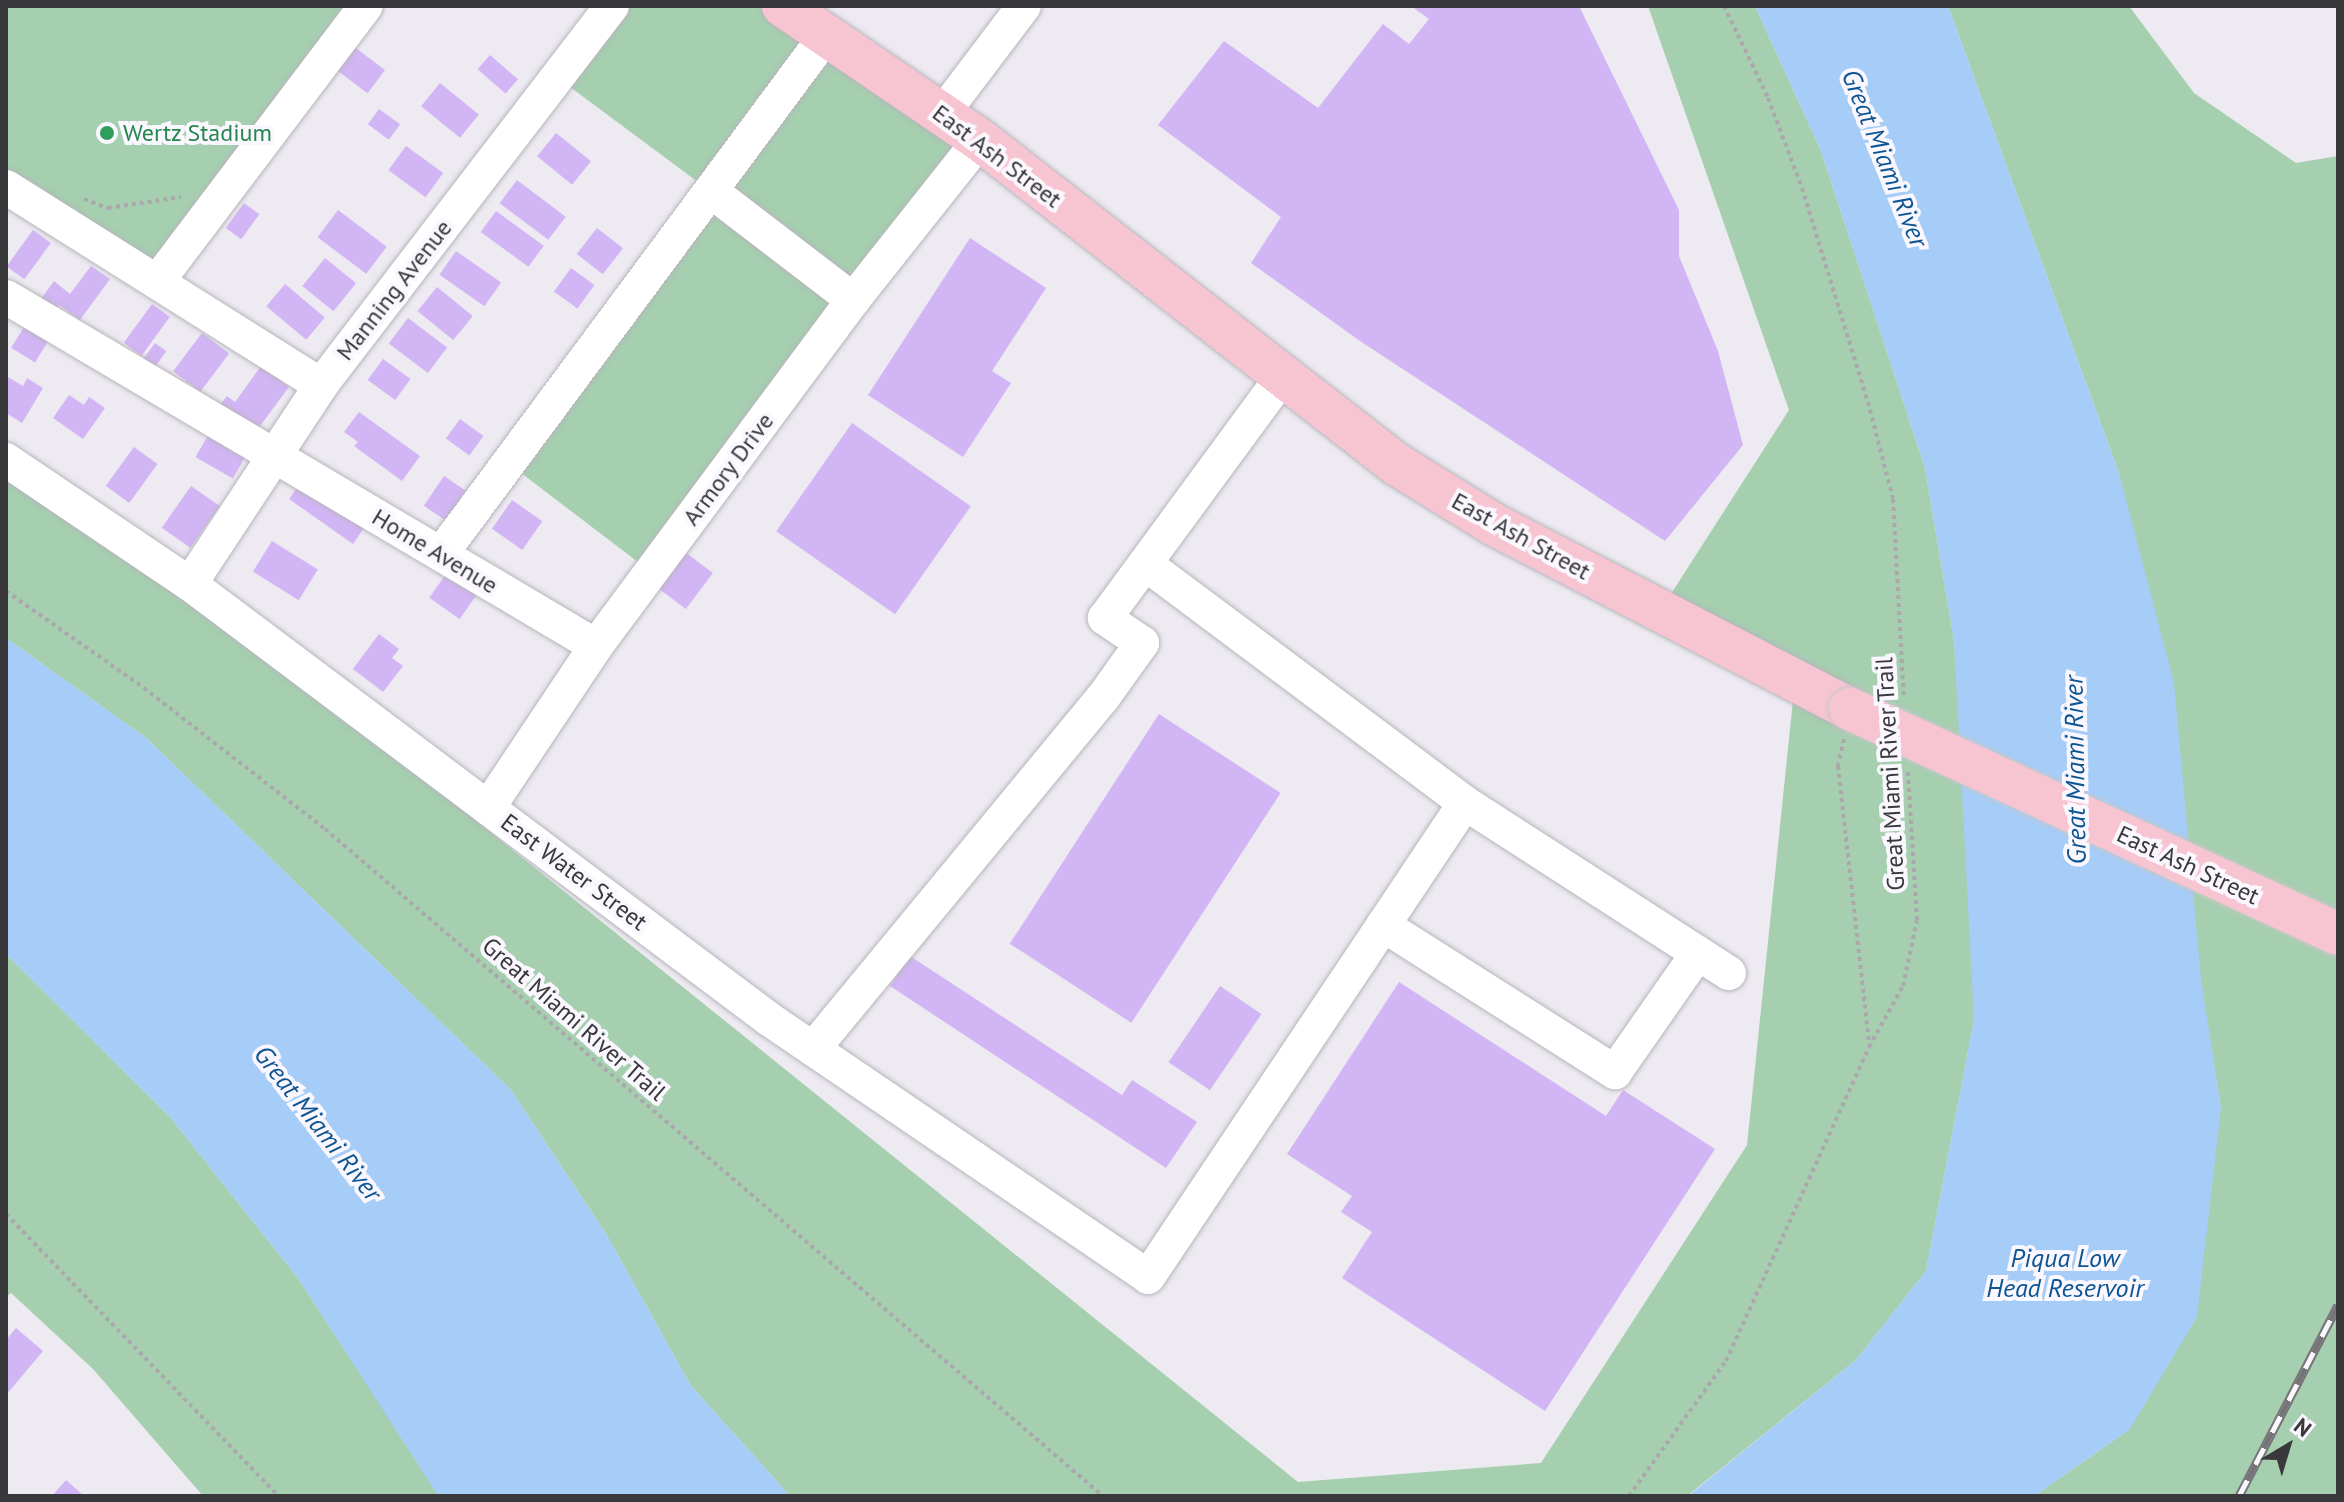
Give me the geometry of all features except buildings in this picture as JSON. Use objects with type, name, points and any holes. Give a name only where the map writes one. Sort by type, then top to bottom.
[{"type":"main road","name":"East Ash Street","points":[[783,6],[980,140],[1396,464],[1493,524],[1850,709],[2338,934]]},
{"type":"street","points":[[157,282],[366,6]]},
{"type":"street","name":"Manning Avenue","points":[[190,584],[321,385],[612,6]]},
{"type":"street","points":[[943,113],[1024,6]]},
{"type":"street","points":[[441,554],[827,34]]},
{"type":"street","name":"Armory Drive","points":[[488,808],[596,646],[853,300],[980,140]]},
{"type":"street","points":[[6,187],[321,385]]},
{"type":"street","points":[[711,191],[853,300]]},
{"type":"street","name":"Home Avenue","points":[[6,297],[596,646]]},
{"type":"street","points":[[813,1049],[1102,699],[1142,643],[1105,618],[1147,565],[1282,377]]},
{"type":"street","name":"East Water Street","points":[[6,460],[190,584],[813,1049],[1148,1277],[1383,925]]},
{"type":"street","points":[[1147,565],[1465,803],[1729,973]]},
{"type":"street","points":[[1465,803],[1383,925],[1615,1072],[1698,953]]},
{"type":"path","name":"Great Miami River Trail","points":[[1724,6],[1768,98],[1802,188],[1893,499],[1904,705]]},
{"type":"path","points":[[80,198],[108,208],[181,197]]},
{"type":"path","name":"Great Miami River Trail","points":[[6,591],[144,688],[325,829],[1103,1496]]},
{"type":"path","points":[[1850,709],[1838,766],[1869,1047]]},
{"type":"path","name":"Great Miami River Trail","points":[[1629,1496],[1726,1361],[1869,1047],[1903,986],[1917,920],[1908,767]]},
{"type":"path","points":[[6,1214],[278,1496]]},
{"type":"green space","points":[[6,6],[366,6],[157,282],[6,187]]},
{"type":"green space","points":[[612,6],[783,6],[980,140],[651,572],[508,463],[710,191],[558,78]]},
{"type":"green space","points":[[1648,6],[1755,6],[1821,151],[1925,468],[1954,640],[1972,914],[1974,1020],[1926,1271],[1856,1360],[1687,1496],[790,1496],[691,1386],[606,1234],[511,1090],[146,738],[6,638],[6,460],[488,807],[479,823],[1298,1482],[1541,1463],[1747,1145],[1795,681],[1660,611],[1789,410]]},
{"type":"green space","points":[[1948,6],[2129,6],[2194,93],[2296,163],[2338,156],[2338,1496],[2034,1496],[2130,1429],[2221,1108],[2119,473]]},
{"type":"green space","points":[[6,954],[170,1117],[298,1278],[440,1496],[203,1496],[93,1369],[11,1293],[6,1297]]},
{"type":"water","name":"Piqua Low Head Reservoir","points":[[1755,6],[1948,6],[2119,473],[2174,683],[2201,979],[2221,1108],[2197,1317],[2130,1429],[2034,1496],[1688,1496],[1856,1360],[1926,1271],[1974,1020],[1954,640],[1925,468],[1821,151]]},
{"type":"water","name":"Great Miami River","points":[[6,638],[146,738],[511,1090],[606,1234],[691,1386],[790,1496],[437,1494],[298,1278],[170,1117],[6,954]]},
{"type":"railway","points":[[2239,1496],[2338,1305]]},
{"type":"place","name":"Wertz Stadium","points":[[107,133]]}]
